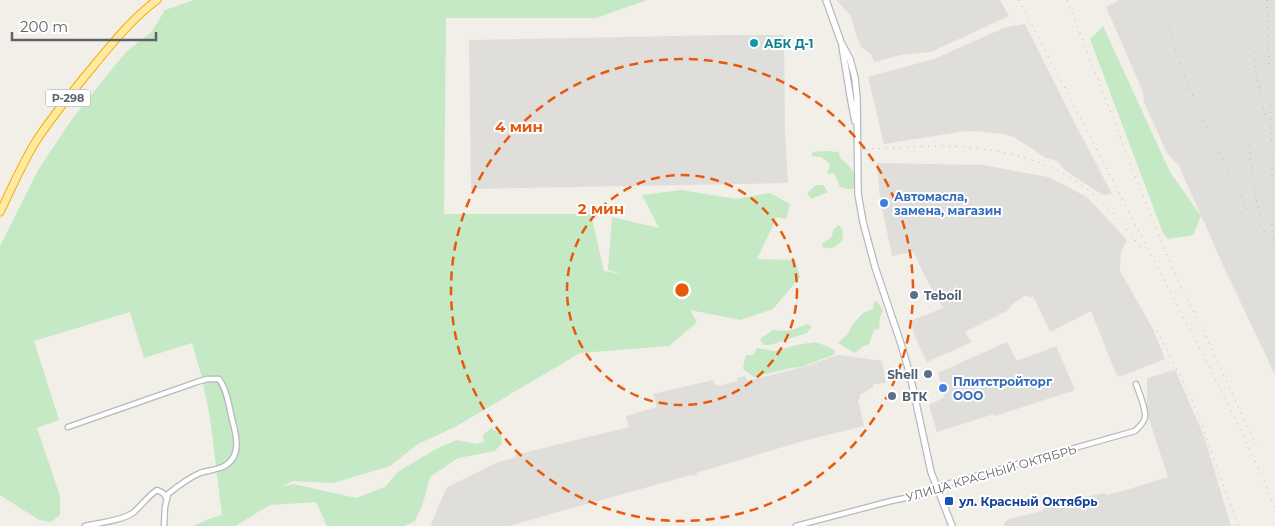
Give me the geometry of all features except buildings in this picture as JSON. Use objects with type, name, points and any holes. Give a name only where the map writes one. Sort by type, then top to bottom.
[{"type":"highway","name":"Р-298","points":[[0,212],[27,158],[53,118],[126,27],[157,0]]},
{"type":"main road","points":[[826,0],[841,42],[857,128],[858,194],[863,222],[907,368],[931,472],[952,526]]},
{"type":"street","points":[[68,427],[197,382],[207,379],[219,379],[234,426],[237,445],[236,453],[226,465],[200,473],[185,481],[168,494],[163,518],[164,526]]},
{"type":"street","name":"УЛИЦА КРАСНЫЙ ОКТЯБРЬ","points":[[796,526],[925,494],[937,488],[975,476],[1135,431],[1145,418],[1136,384]]},
{"type":"street","points":[[85,526],[127,516],[134,512],[157,490],[163,493],[166,499]]},
{"type":"shaded area","points":[[836,0],[1000,0],[1009,16],[931,52],[901,55],[874,62],[871,54],[862,48],[851,16]]},
{"type":"shaded area","points":[[1119,0],[1275,0],[1275,375],[1179,166],[1167,153],[1144,102],[1143,92],[1106,7]]},
{"type":"shaded area","points":[[1025,24],[1112,194],[1103,195],[1067,172],[1057,161],[1046,158],[1014,137],[1003,134],[975,131],[959,132],[884,144],[868,77],[934,59],[1006,27]]},
{"type":"shaded area","points":[[784,35],[785,133],[788,183],[471,189],[469,40]]},
{"type":"shaded area","points":[[877,163],[984,165],[1048,177],[1087,197],[1127,240],[1121,252],[1120,271],[1154,331],[1165,359],[1119,377],[1116,374],[1091,311],[1050,332],[1033,296],[1029,298],[1027,295],[1013,304],[1007,311],[965,332],[972,342],[927,362],[915,337],[910,321],[943,308],[924,275],[914,252],[892,256],[880,198]]},
{"type":"shaded area","points":[[1007,342],[1017,361],[1056,346],[1075,390],[995,416],[994,414],[937,432],[929,405],[943,398],[944,395],[938,373]]},
{"type":"shaded area","points":[[837,355],[882,361],[886,383],[873,384],[873,387],[860,395],[858,400],[864,426],[803,441],[696,473],[697,475],[691,475],[508,526],[432,526],[431,524],[447,487],[496,463],[516,457],[515,455],[629,427],[626,416],[657,407],[653,394],[713,380],[715,385],[718,384],[719,386],[737,381],[737,378],[745,376],[747,381],[807,366]]},
{"type":"shaded area","points":[[1175,370],[1204,436],[1231,526],[1004,526],[1004,523],[1009,519],[1042,511],[1046,504],[1105,493],[1106,495],[1168,477],[1147,413],[1147,378]]},
{"type":"green space","points":[[194,0],[647,0],[596,18],[446,18],[444,214],[591,214],[604,271],[623,274],[608,270],[612,217],[659,228],[642,195],[681,190],[736,199],[770,193],[790,204],[786,219],[777,217],[757,259],[795,260],[800,277],[773,309],[741,320],[690,310],[697,322],[669,346],[580,353],[455,427],[418,444],[390,466],[333,483],[293,481],[279,488],[293,484],[356,498],[385,487],[399,471],[436,449],[457,440],[476,444],[484,442],[483,435],[491,428],[501,434],[502,443],[495,451],[458,458],[430,477],[423,503],[415,521],[404,526],[327,526],[316,502],[270,505],[235,526],[193,526],[222,515],[210,417],[192,343],[144,358],[130,312],[34,341],[59,420],[37,428],[60,496],[60,515],[51,522],[39,520],[0,495],[0,246],[38,170],[72,119],[125,53],[152,31],[165,10]]},
{"type":"green space","points":[[1103,26],[1170,172],[1201,216],[1193,235],[1168,239],[1163,233],[1090,39]]},
{"type":"green space","points":[[813,152],[839,152],[840,158],[851,168],[855,179],[853,189],[840,187],[834,173],[827,174],[830,164],[821,157],[811,156]]},
{"type":"green space","points":[[816,185],[823,185],[828,192],[811,199],[807,193]]},
{"type":"green space","points":[[839,225],[843,230],[842,241],[833,247],[822,247],[823,243],[831,238],[834,229]]},
{"type":"green space","points":[[877,301],[883,310],[879,329],[874,330],[869,344],[855,353],[838,343],[847,335],[853,324],[863,313],[873,309],[874,302]]},
{"type":"green space","points":[[807,324],[812,326],[807,333],[770,345],[763,345],[760,339],[773,330],[791,330]]},
{"type":"green space","points":[[815,342],[829,347],[836,352],[833,355],[801,367],[754,377],[743,369],[747,355],[753,355],[757,348],[775,351]]},
{"type":"railway","points":[[1019,0],[1217,382],[1262,475],[1275,509]]},
{"type":"railway","points":[[1067,0],[1153,221],[1180,285],[1256,445]]},
{"type":"railway","points":[[1267,0],[1272,155],[1272,231],[1275,246]]},
{"type":"railway","points":[[1169,29],[1183,72],[1200,114],[1247,208],[1273,242]]},
{"type":"railway","points":[[1254,52],[1265,116]]},
{"type":"railway","points":[[1248,138],[1257,204],[1262,225]]},
{"type":"railway","points":[[865,149],[939,146],[969,147],[1020,156],[1039,162],[1069,177],[1093,194],[1114,214],[1141,249]]},
{"type":"railway","points":[[1157,331],[1196,409],[1238,526]]},
{"type":"place","name":"АБК Д-1","points":[[754,43]]},
{"type":"place","name":"Автомасла, замена, магазин","points":[[884,203]]},
{"type":"place","name":"Teboil","points":[[914,295]]},
{"type":"place","name":"Shell","points":[[928,374]]},
{"type":"place","name":"Плитстройторг ООО","points":[[943,388]]},
{"type":"place","name":"ВТК","points":[[892,396]]},
{"type":"place","name":"ул. Красный Октябрь","points":[[949,501]]}]
